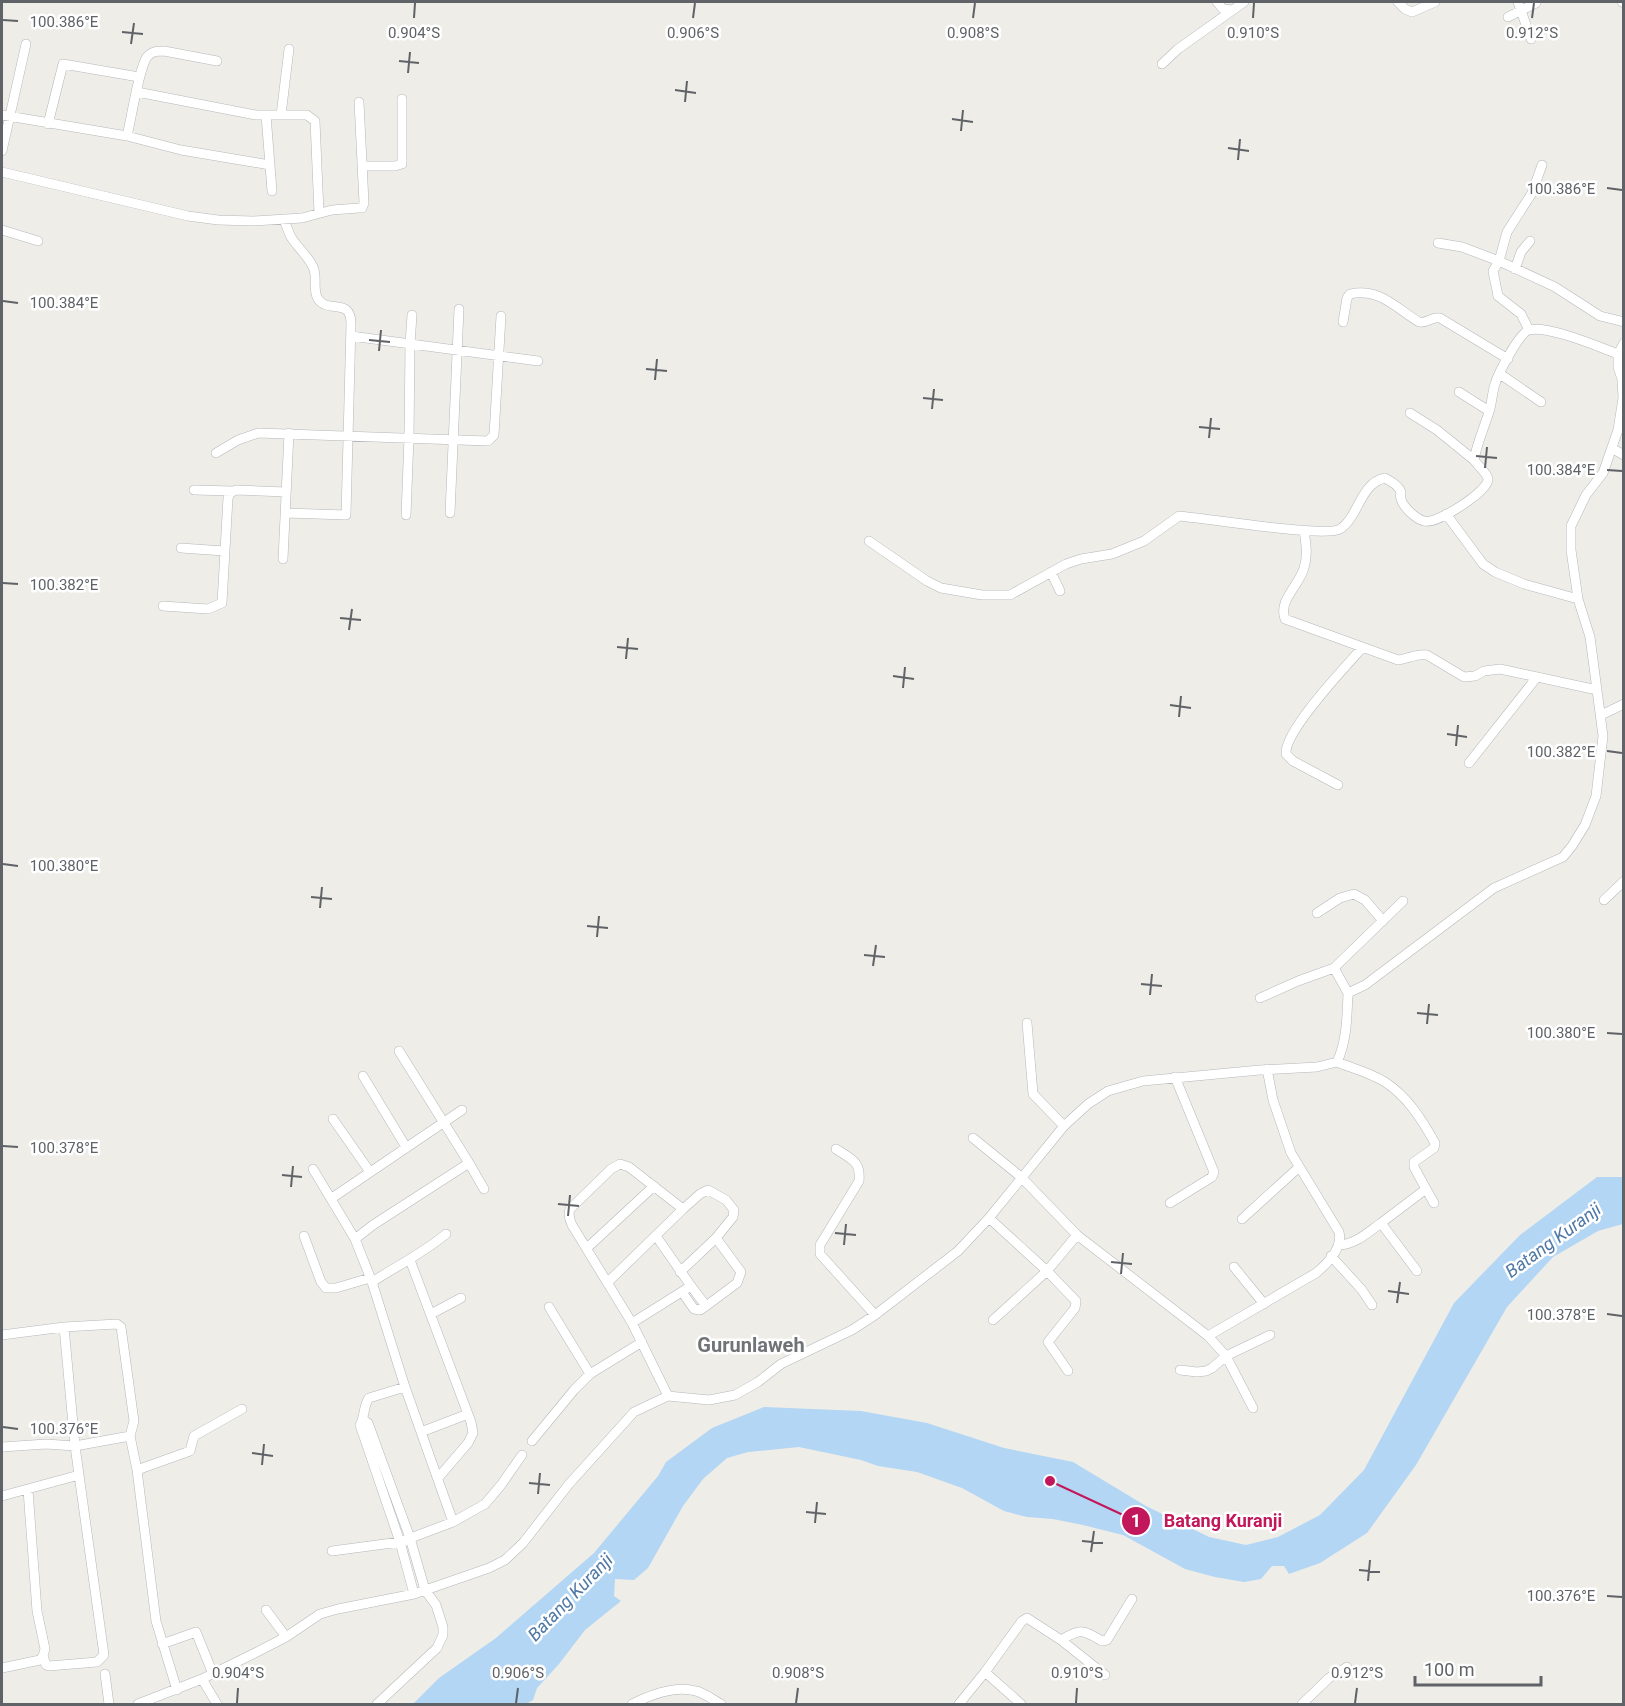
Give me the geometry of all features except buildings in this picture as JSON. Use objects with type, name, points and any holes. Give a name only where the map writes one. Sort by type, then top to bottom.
[{"type":"street","points":[[1217,2],[1223,9],[1232,10]]},
{"type":"street","points":[[1162,64],[1178,49],[1244,2]]},
{"type":"street","points":[[1398,2],[1405,9],[1413,12],[1435,2]]},
{"type":"street","points":[[1508,17],[1519,6],[1536,3]]},
{"type":"street","points":[[1519,6],[1531,39]]},
{"type":"street","points":[[2,151],[5,116],[26,44]]},
{"type":"street","points":[[281,115],[289,49]]},
{"type":"street","points":[[127,136],[139,77],[146,59],[155,51],[217,60]]},
{"type":"street","points":[[48,124],[63,64],[139,77]]},
{"type":"street","points":[[137,92],[256,115],[307,116],[315,121],[319,213]]},
{"type":"street","points":[[363,166],[402,164],[402,99]]},
{"type":"street","points":[[2,172],[188,216],[237,221],[302,218],[319,213],[362,208],[364,203],[363,166],[358,102]]},
{"type":"street","points":[[266,115],[272,191]]},
{"type":"street","points":[[5,116],[127,136],[181,150],[270,165]]},
{"type":"street","points":[[1529,330],[1521,314],[1498,296],[1493,271],[1499,261],[1508,232],[1532,193],[1542,165]]},
{"type":"street","points":[[284,219],[291,237],[314,268],[315,289],[319,300],[325,304],[341,307],[351,316],[345,515],[286,513]]},
{"type":"street","points":[[2,230],[38,241]]},
{"type":"street","points":[[1515,269],[1521,252],[1530,241]]},
{"type":"street","points":[[1438,243],[1462,247],[1499,261],[1555,287],[1600,316],[1623,322]]},
{"type":"street","points":[[1343,322],[1347,298],[1350,294],[1385,298],[1419,322],[1440,318],[1508,359]]},
{"type":"street","points":[[450,513],[459,309]]},
{"type":"street","points":[[406,515],[412,315]]},
{"type":"street","points":[[216,453],[249,435],[289,433],[488,441],[494,435],[501,316]]},
{"type":"street","points":[[1474,460],[1495,382],[1521,336],[1529,330],[1548,331],[1567,336],[1618,354]]},
{"type":"street","points":[[351,336],[538,361]]},
{"type":"street","points":[[1348,993],[1365,985],[1494,888],[1563,857],[1585,825],[1596,796],[1603,747],[1590,637],[1578,599],[1571,550],[1571,526],[1586,495],[1603,473],[1613,449],[1623,398],[1618,354],[1623,343]]},
{"type":"street","points":[[1500,374],[1540,402]]},
{"type":"street","points":[[1459,392],[1489,411]]},
{"type":"street","points":[[869,541],[941,588],[982,595],[1010,595],[1051,572],[1081,559],[1112,554],[1144,541],[1179,516],[1304,531],[1333,532],[1340,530],[1374,483],[1385,478],[1397,486],[1405,506],[1418,518],[1430,522],[1485,488],[1488,477],[1474,460],[1437,430],[1410,413]]},
{"type":"street","points":[[283,559],[289,433]]},
{"type":"street","points":[[1613,449],[1623,455]]},
{"type":"street","points":[[194,490],[286,492]]},
{"type":"street","points":[[163,606],[208,609],[222,603],[228,498],[233,491]]},
{"type":"street","points":[[1446,514],[1483,564],[1489,568],[1524,584],[1578,599]]},
{"type":"street","points":[[1304,531],[1307,558],[1304,570],[1284,602],[1282,611],[1285,619],[1398,660],[1406,660],[1421,654],[1427,655],[1464,678],[1484,670],[1500,669],[1597,690]]},
{"type":"street","points":[[181,548],[224,551]]},
{"type":"street","points":[[1051,572],[1060,591]]},
{"type":"street","points":[[1338,785],[1293,761],[1286,754],[1286,744],[1312,706],[1363,647]]},
{"type":"street","points":[[1469,763],[1537,677]]},
{"type":"street","points":[[1601,715],[1623,704]]},
{"type":"street","points":[[1604,900],[1623,881]]},
{"type":"street","points":[[1317,913],[1340,898],[1354,894],[1365,900],[1383,921]]},
{"type":"street","points":[[1260,998],[1334,968],[1403,901]]},
{"type":"street","points":[[1334,968],[1348,993],[1345,1033],[1337,1062]]},
{"type":"street","points":[[1027,1023],[1034,1094],[1037,1100],[1064,1126]]},
{"type":"street","points":[[399,1051],[484,1189]]},
{"type":"street","points":[[138,1704],[202,1680],[286,1637],[313,1618],[328,1611],[414,1594],[489,1568],[511,1555],[536,1528],[569,1484],[634,1412],[668,1396],[709,1400],[735,1395],[758,1382],[781,1364],[852,1330],[875,1315],[958,1251],[989,1218],[1064,1126],[1088,1104],[1115,1088],[1143,1081],[1175,1077],[1317,1067],[1337,1062],[1383,1081],[1420,1116],[1435,1143],[1434,1148],[1414,1162],[1414,1167],[1434,1203]]},
{"type":"street","points":[[1208,1336],[1316,1273],[1339,1245],[1339,1232],[1298,1168],[1291,1153],[1273,1100],[1267,1069]]},
{"type":"street","points":[[363,1076],[406,1147]]},
{"type":"street","points":[[1170,1203],[1212,1177],[1214,1172],[1175,1077]]},
{"type":"street","points":[[332,1198],[462,1110]]},
{"type":"street","points":[[333,1119],[370,1172]]},
{"type":"street","points":[[973,1138],[1021,1177],[1077,1235],[1208,1336],[1226,1356],[1253,1408]]},
{"type":"street","points":[[836,1149],[857,1165],[860,1170],[859,1181],[820,1245],[820,1254],[875,1315]]},
{"type":"street","points":[[356,1239],[373,1225],[469,1163]]},
{"type":"street","points":[[668,1396],[632,1323],[568,1218],[570,1209],[611,1169],[620,1164],[624,1164],[683,1209]]},
{"type":"street","points":[[313,1168],[356,1239],[453,1522]]},
{"type":"street","points":[[1242,1219],[1298,1168]]},
{"type":"street","points":[[586,1248],[654,1186]]},
{"type":"street","points":[[1339,1245],[1361,1238],[1426,1189]]},
{"type":"street","points":[[608,1282],[683,1209],[708,1190],[726,1200],[735,1213],[716,1238],[680,1272]]},
{"type":"street","points":[[989,1218],[1047,1270],[1076,1301],[1076,1308],[1048,1342],[1068,1371]]},
{"type":"street","points":[[1381,1223],[1417,1271]]},
{"type":"street","points":[[304,1236],[321,1282],[326,1288],[336,1288],[371,1280],[410,1260],[446,1234]]},
{"type":"street","points":[[993,1320],[1047,1270],[1077,1235]]},
{"type":"street","points":[[656,1236],[706,1306]]},
{"type":"street","points":[[682,1292],[694,1309],[700,1310],[737,1283],[741,1275],[739,1267],[716,1238]]},
{"type":"street","points":[[1331,1256],[1362,1290],[1372,1305]]},
{"type":"street","points":[[410,1260],[472,1429],[472,1437],[438,1478]]},
{"type":"street","points":[[1234,1267],[1264,1304]]},
{"type":"street","points":[[632,1323],[691,1286]]},
{"type":"street","points":[[431,1314],[461,1298]]},
{"type":"street","points":[[549,1307],[590,1374]]},
{"type":"street","points":[[2,1335],[64,1327],[117,1324],[121,1327],[134,1421],[130,1436],[137,1470],[156,1621],[177,1690]]},
{"type":"street","points":[[43,1656],[46,1665],[49,1666],[97,1662],[104,1654],[75,1446],[64,1327]]},
{"type":"street","points":[[1180,1370],[1206,1371],[1226,1356],[1270,1335]]},
{"type":"street","points":[[532,1441],[590,1374],[642,1342]]},
{"type":"street","points":[[377,1704],[437,1648],[443,1635],[442,1620],[436,1605],[425,1590],[410,1538],[361,1427],[369,1398],[405,1387]]},
{"type":"street","points":[[137,1470],[190,1451],[194,1436],[242,1409]]},
{"type":"street","points":[[421,1431],[468,1414]]},
{"type":"street","points":[[2,1447],[46,1444],[75,1446],[130,1436]]},
{"type":"street","points":[[332,1551],[400,1542],[453,1522],[485,1504],[522,1455]]},
{"type":"street","points":[[2,1496],[79,1475]]},
{"type":"street","points":[[382,1478],[414,1594]]},
{"type":"street","points":[[2,1668],[40,1660],[45,1649],[37,1611],[28,1490]]},
{"type":"street","points":[[1061,1640],[1081,1631],[1089,1632],[1102,1641],[1107,1640],[1132,1599]]},
{"type":"street","points":[[266,1610],[286,1637]]},
{"type":"street","points":[[959,1704],[1024,1619],[1031,1620],[1061,1640],[1105,1675]]},
{"type":"street","points":[[162,1644],[196,1632],[213,1674]]},
{"type":"street","points":[[1302,1704],[1329,1678],[1347,1667]]},
{"type":"street","points":[[983,1673],[1022,1704]]},
{"type":"street","points":[[105,1674],[109,1704]]},
{"type":"street","points":[[202,1680],[217,1704]]},
{"type":"street","points":[[632,1704],[656,1693],[690,1690],[699,1692],[721,1704]]},
{"type":"water","points":[[1597,1177],[1623,1177],[1623,1224],[1598,1231],[1553,1257],[1507,1307],[1416,1465],[1367,1533],[1320,1563],[1289,1574],[1284,1566],[1272,1566],[1261,1579],[1244,1582],[1215,1577],[1185,1569],[1123,1535],[1083,1525],[1027,1517],[1004,1511],[962,1488],[917,1472],[878,1466],[861,1460],[799,1447],[748,1452],[727,1458],[703,1479],[683,1506],[648,1568],[634,1580],[615,1579],[614,1596],[621,1601],[585,1630],[537,1688],[533,1700],[526,1704],[413,1704],[439,1678],[496,1638],[594,1553],[658,1476],[666,1462],[712,1428],[764,1407],[861,1411],[927,1423],[1004,1448],[1073,1462],[1146,1506],[1209,1537],[1246,1545],[1278,1537],[1320,1515],[1364,1470],[1454,1303],[1520,1235]]},
{"type":"place","name":"Batang Kuranji","points":[[1050,1481]]},
{"type":"district","name":"Gurunlaweh","points":[[751,1345]]}]
